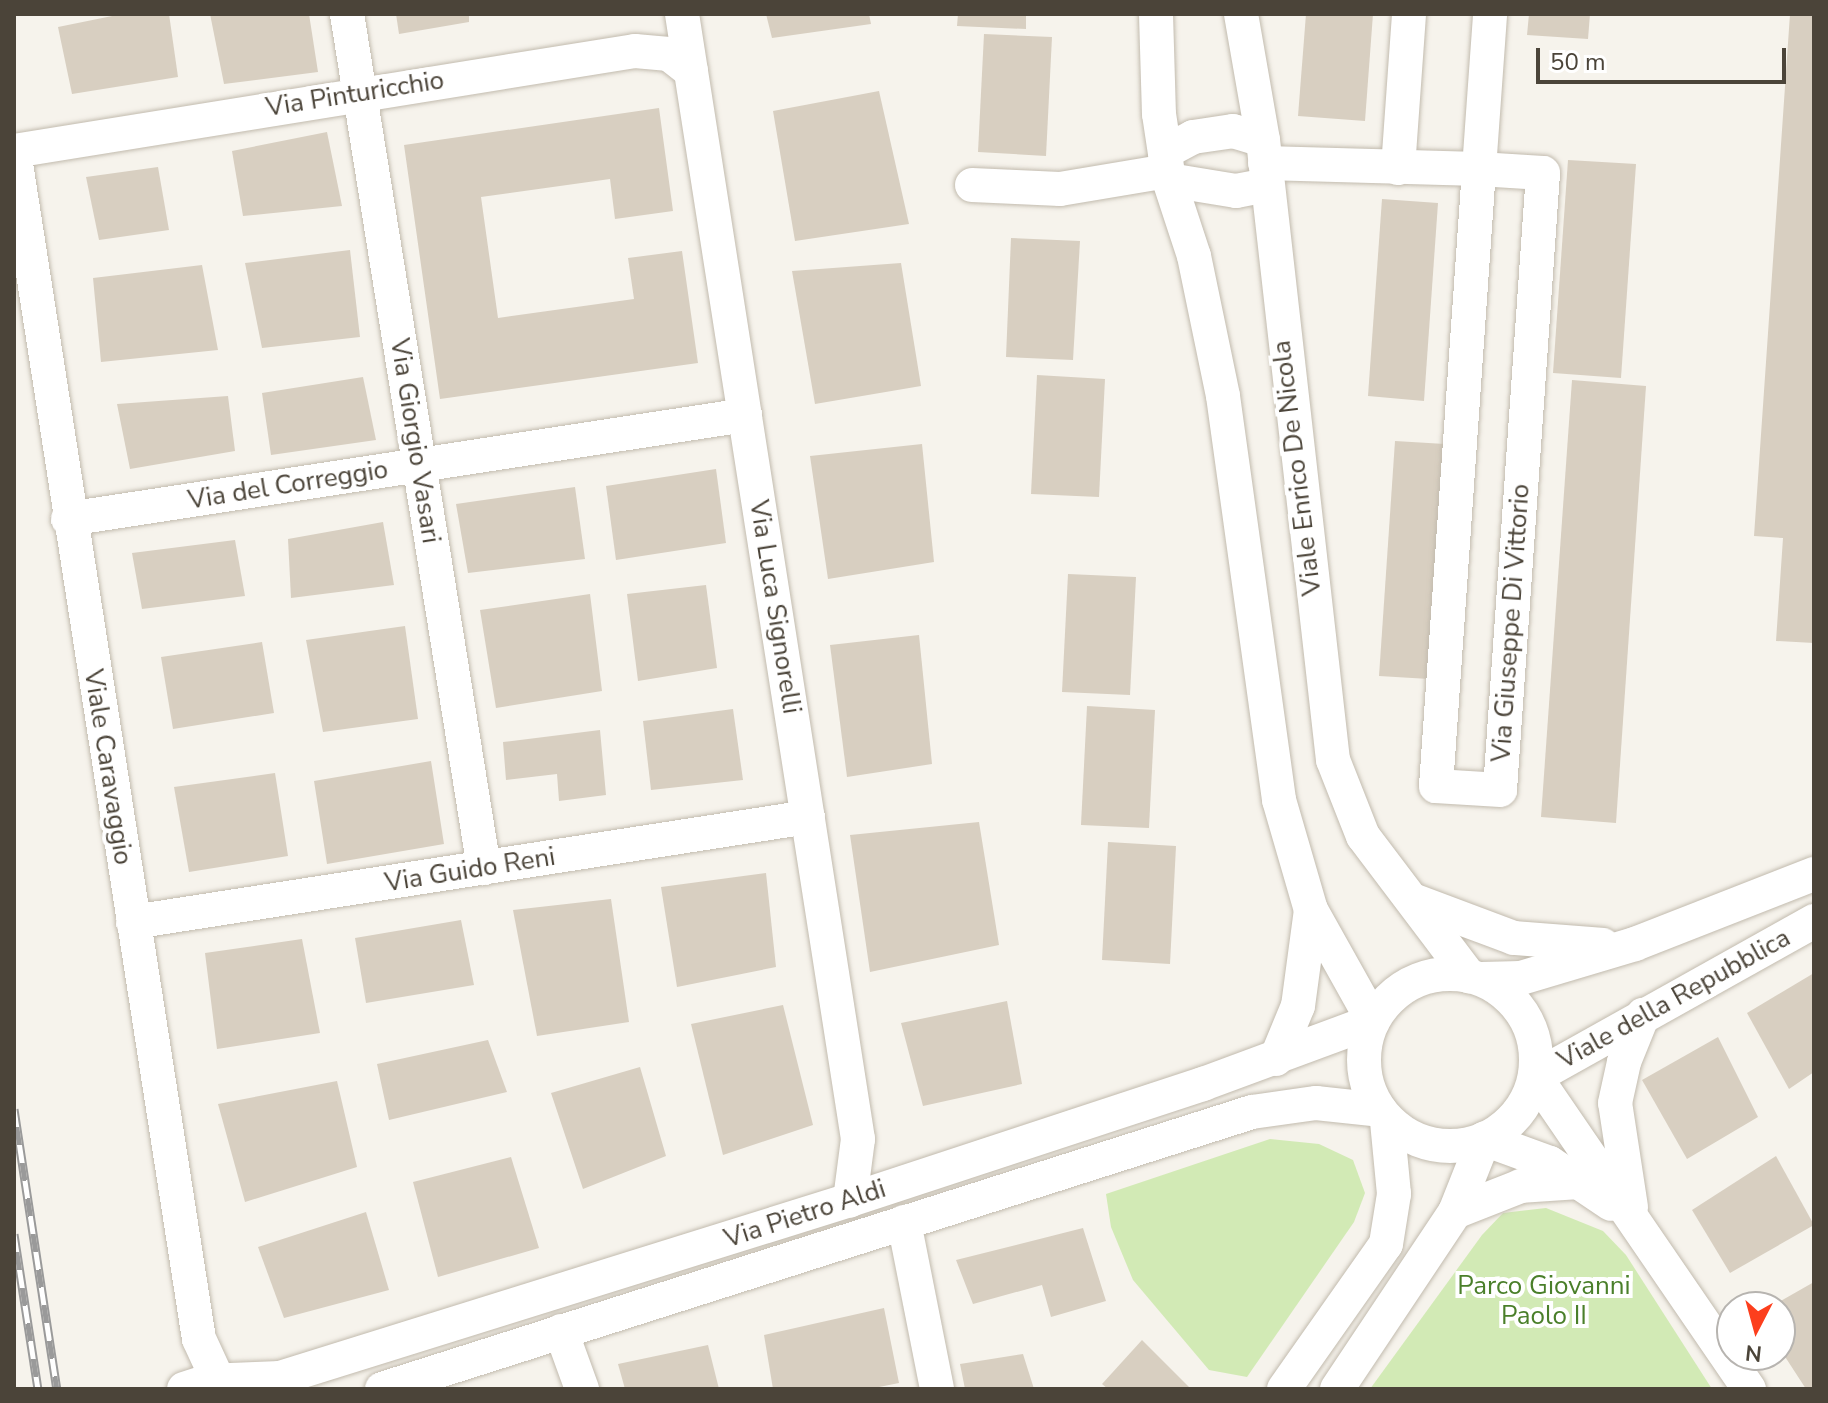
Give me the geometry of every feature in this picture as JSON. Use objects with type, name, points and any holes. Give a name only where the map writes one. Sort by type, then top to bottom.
[{"type":"street","name":"Via Giorgio Vasari","points":[[347,14],[484,868]]},
{"type":"street","name":"Via Luca Signorelli","points":[[682,14],[858,1139],[850,1200]]},
{"type":"street","points":[[1156,14],[1168,168],[1194,256],[1223,396],[1279,800],[1311,910],[1373,1021]]},
{"type":"street","name":"Viale Enrico De Nicola","points":[[1241,14],[1265,163],[1333,760],[1363,836],[1475,978]]},
{"type":"street","points":[[1398,168],[1409,14]]},
{"type":"street","name":"Via Giuseppe Di Vittorio","points":[[1265,163],[1479,169],[1543,173],[1500,790],[1436,786],[1479,169],[1490,14]]},
{"type":"street","name":"Via Pinturicchio","points":[[14,151],[360,92],[635,51],[669,54],[691,71]]},
{"type":"street","points":[[972,185],[1060,189],[1168,168],[1236,191],[1265,163],[1233,131],[1193,137],[1168,168]]},
{"type":"street","name":"Viale Caravaggio","points":[[14,151],[68,519],[199,1339],[232,1382]]},
{"type":"street","name":"Via del Correggio","points":[[68,519],[745,415]]},
{"type":"street","name":"Via Guido Reni","points":[[133,922],[808,817]]},
{"type":"street","name":"Viale della Repubblica","points":[[1284,1389],[1386,1244],[1394,1194],[1384,1115],[1365,1075],[1364,1057],[1373,1021],[1404,987],[1447,974],[1475,978],[1521,978],[1635,944],[1814,874]]},
{"type":"street","points":[[1414,901],[1514,938],[1584,945],[1635,944]]},
{"type":"street","points":[[1276,1059],[1298,1006],[1311,910]]},
{"type":"street","name":"Viale della Repubblica","points":[[1535,1077],[1814,921]]},
{"type":"street","name":"Viale della Repubblica","points":[[1475,978],[1507,995],[1526,1019],[1535,1047],[1535,1077],[1511,1120],[1484,1139]]},
{"type":"street","points":[[1633,1219],[1615,1103],[1624,1062],[1643,1015]]},
{"type":"street","name":"Via Pietro Aldi","points":[[232,1382],[280,1378],[850,1200],[1276,1059],[1373,1021]]},
{"type":"street","points":[[1535,1077],[1749,1389]]},
{"type":"street","name":"Via Pietro Aldi","points":[[382,1389],[1252,1112],[1316,1103],[1384,1115]]},
{"type":"street","points":[[1384,1115],[1427,1143],[1466,1145],[1484,1139],[1550,1163],[1633,1219]]},
{"type":"street","points":[[1337,1389],[1455,1212],[1484,1139]]},
{"type":"street","points":[[1455,1212],[1521,1186],[1582,1182]]},
{"type":"street","points":[[904,1222],[937,1389]]},
{"type":"street","points":[[561,1331],[582,1389]]},
{"type":"street","points":[[184,1389],[232,1382]]},
{"type":"green space","points":[[1270,1139],[1319,1144],[1353,1160],[1365,1193],[1354,1222],[1247,1377],[1209,1370],[1133,1280],[1111,1227],[1106,1194]]},
{"type":"green space","name":"Parco Giovanni Paolo II","points":[[1546,1208],[1603,1231],[1626,1255],[1712,1389],[1370,1389],[1482,1235],[1503,1213]]},
{"type":"building","points":[[122,14],[169,14],[178,77],[72,94],[58,27]]},
{"type":"building","points":[[210,14],[309,14],[318,72],[224,84]]},
{"type":"building","points":[[396,14],[469,14],[469,22],[399,34]]},
{"type":"building","points":[[766,14],[869,14],[871,24],[772,38]]},
{"type":"building","points":[[958,14],[1026,14],[1026,29],[957,26]]},
{"type":"building","points":[[1306,14],[1373,14],[1365,121],[1298,116]]},
{"type":"building","points":[[1529,14],[1590,14],[1588,39],[1527,35]]},
{"type":"building","points":[[1790,14],[1814,14],[1814,643],[1776,641],[1783,538],[1754,536]]},
{"type":"building","points":[[984,34],[1052,37],[1046,156],[978,152]]},
{"type":"building","points":[[879,91],[909,224],[795,241],[773,111]]},
{"type":"building","points":[[659,108],[673,211],[615,219],[610,179],[481,197],[498,318],[634,299],[628,258],[682,251],[698,363],[440,399],[404,145]]},
{"type":"building","points":[[327,132],[342,206],[243,216],[232,151]]},
{"type":"building","points":[[1568,160],[1636,164],[1621,378],[1553,373]]},
{"type":"building","points":[[158,167],[169,230],[99,240],[86,177]]},
{"type":"building","points":[[1382,199],[1438,203],[1424,401],[1368,396]]},
{"type":"building","points":[[1011,238],[1080,241],[1073,360],[1006,357]]},
{"type":"building","points":[[350,250],[360,337],[262,348],[245,263]]},
{"type":"building","points":[[901,263],[921,386],[815,404],[792,271]]},
{"type":"building","points":[[202,265],[218,350],[101,362],[93,278]]},
{"type":"building","points":[[1037,375],[1105,379],[1099,497],[1031,494]]},
{"type":"building","points":[[363,377],[376,440],[271,455],[262,393]]},
{"type":"building","points":[[1572,380],[1646,386],[1616,823],[1541,817]]},
{"type":"building","points":[[228,396],[235,451],[130,469],[117,404]]},
{"type":"building","points":[[1395,441],[1445,444],[1429,679],[1379,676]]},
{"type":"building","points":[[922,444],[934,562],[828,579],[810,456]]},
{"type":"building","points":[[716,469],[726,543],[616,560],[606,486]]},
{"type":"building","points":[[575,487],[585,559],[468,573],[456,504]]},
{"type":"building","points":[[383,522],[394,585],[291,598],[288,539]]},
{"type":"building","points":[[235,540],[245,596],[142,609],[132,553]]},
{"type":"building","points":[[1068,574],[1136,577],[1130,695],[1062,692]]},
{"type":"building","points":[[706,585],[717,668],[638,681],[627,594]]},
{"type":"building","points":[[590,594],[602,691],[496,708],[480,610]]},
{"type":"building","points":[[405,626],[418,719],[323,732],[306,640]]},
{"type":"building","points":[[919,635],[932,764],[847,777],[830,645]]},
{"type":"building","points":[[262,642],[274,713],[173,729],[161,657]]},
{"type":"building","points":[[1087,706],[1155,710],[1149,828],[1081,825]]},
{"type":"building","points":[[733,709],[743,780],[651,790],[643,721]]},
{"type":"building","points":[[600,730],[606,795],[559,801],[557,774],[506,780],[503,742]]},
{"type":"building","points":[[431,761],[444,844],[327,864],[314,781]]},
{"type":"building","points":[[275,773],[288,856],[189,872],[174,787]]},
{"type":"building","points":[[979,822],[999,945],[870,972],[850,835]]},
{"type":"building","points":[[1108,842],[1176,846],[1170,964],[1102,960]]},
{"type":"building","points":[[766,873],[776,967],[677,987],[661,887]]},
{"type":"building","points":[[611,899],[629,1022],[537,1036],[513,910]]},
{"type":"building","points":[[461,920],[474,985],[366,1003],[355,938]]},
{"type":"building","points":[[302,939],[320,1033],[217,1049],[205,953]]},
{"type":"building","points":[[1814,973],[1814,1072],[1789,1089],[1747,1013]]},
{"type":"building","points":[[1007,1001],[1022,1084],[923,1106],[901,1023]]},
{"type":"building","points":[[783,1005],[813,1125],[723,1155],[691,1024]]},
{"type":"building","points":[[1718,1037],[1758,1117],[1687,1159],[1642,1080]]},
{"type":"building","points":[[488,1040],[507,1092],[389,1120],[377,1064]]},
{"type":"building","points":[[640,1067],[666,1156],[583,1189],[551,1093]]},
{"type":"building","points":[[337,1081],[357,1167],[245,1202],[218,1104]]},
{"type":"building","points":[[1776,1156],[1814,1225],[1730,1273],[1692,1210]]},
{"type":"building","points":[[511,1157],[539,1248],[438,1277],[413,1182]]},
{"type":"building","points":[[366,1212],[389,1290],[284,1318],[258,1247]]},
{"type":"building","points":[[1083,1228],[1106,1301],[1051,1317],[1042,1285],[973,1304],[956,1260]]},
{"type":"building","points":[[1814,1282],[1814,1389],[1806,1389],[1794,1371],[1796,1292]]},
{"type":"building","points":[[884,1308],[899,1383],[869,1389],[773,1389],[764,1335]]},
{"type":"building","points":[[1142,1340],[1191,1389],[1108,1389],[1102,1384]]},
{"type":"building","points":[[708,1345],[719,1389],[625,1389],[618,1364]]},
{"type":"building","points":[[1023,1354],[1034,1389],[965,1389],[960,1364]]},
{"type":"railway","points":[[14,1109],[57,1389]]},
{"type":"railway","points":[[14,1234],[38,1389]]}]
